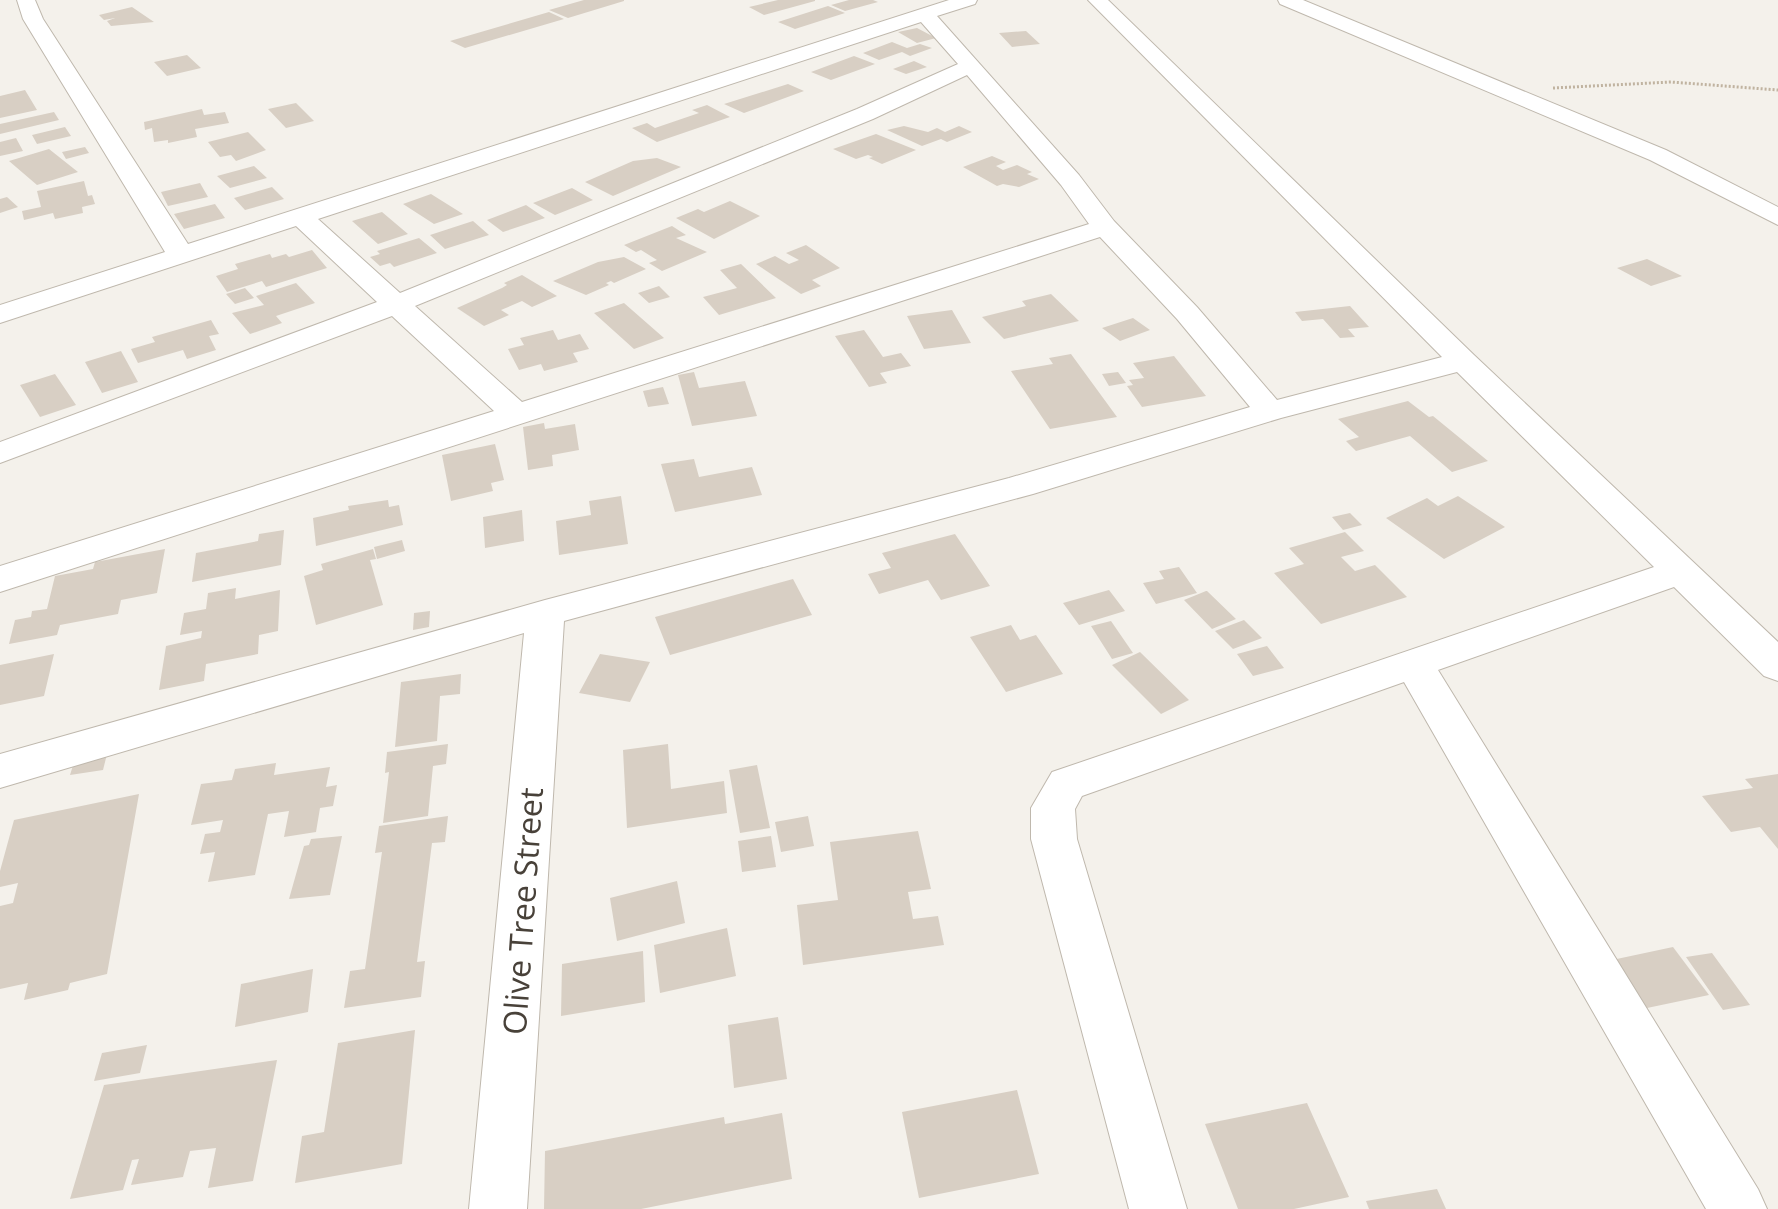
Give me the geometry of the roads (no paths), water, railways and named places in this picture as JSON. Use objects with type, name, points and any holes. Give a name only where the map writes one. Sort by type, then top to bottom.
[{"type":"street","points":[[26,0],[33,19],[181,255]]},
{"type":"street","points":[[0,314],[968,0]]},
{"type":"street","points":[[1097,0],[1778,666]]},
{"type":"street","points":[[1287,0],[1658,155],[1778,217]]},
{"type":"street","points":[[925,14],[1070,180],[1105,227],[1187,313],[1270,411]]},
{"type":"street","points":[[0,453],[394,305],[865,114],[971,66]]},
{"type":"street","points":[[300,216],[516,414]]},
{"type":"street","points":[[0,579],[1105,227]]},
{"type":"street","points":[[0,771],[545,613],[1021,486],[1270,411],[1463,361]]},
{"type":"street","points":[[1158,1209],[1054,839],[1053,808],[1067,784],[1681,571]]},
{"type":"street","name":"Olive Tree Street","points":[[498,1209],[545,613]]},
{"type":"street","points":[[1413,663],[1738,1209]]}]
